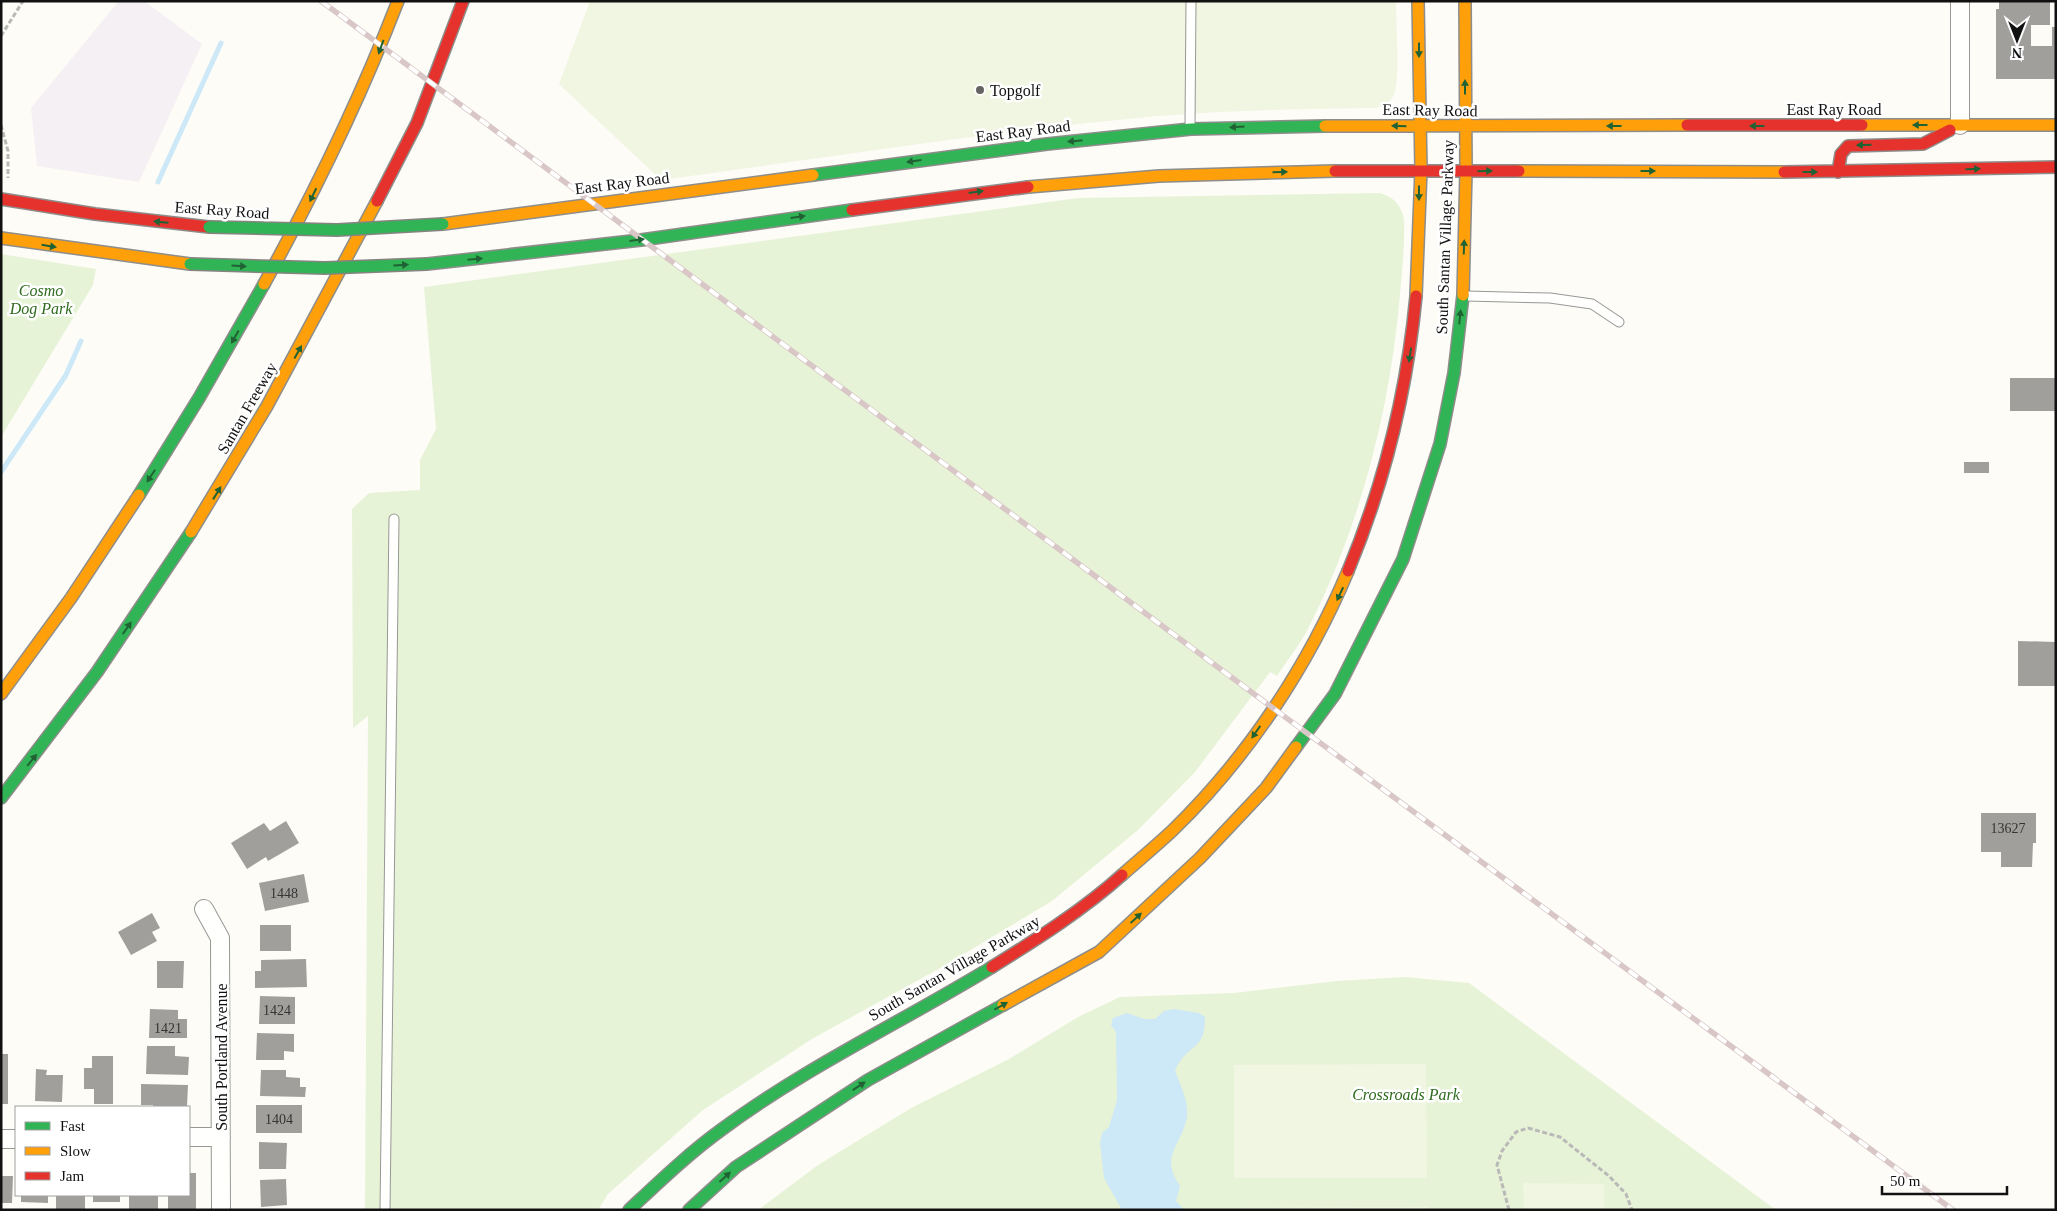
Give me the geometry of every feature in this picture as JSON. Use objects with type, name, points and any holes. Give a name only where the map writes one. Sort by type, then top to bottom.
[{"type":"main road","points":[[1,694],[91,568],[206,390],[312,198],[375,63],[398,1]]},
{"type":"main road","name":"Santan Freeway","points":[[1,798],[49,739],[168,570],[240,454],[303,343],[416,123],[463,1]]},
{"type":"main road","name":"South Santan Village Parkway","points":[[629,1210],[709,1138],[749,1108],[815,1066],[978,976],[1100,897],[1193,811],[1240,756],[1313,646],[1350,573],[1374,511],[1393,442],[1412,338],[1418,262],[1418,1]]},
{"type":"main road","name":"South Santan Village Parkway","points":[[689,1210],[736,1167],[868,1080],[1099,952],[1200,858],[1266,788],[1335,694],[1403,559],[1440,444],[1454,373],[1463,296],[1466,171],[1465,1]]},
{"type":"main road","points":[[1838,172],[1843,149],[1848,146],[1923,144],[1960,125]]},
{"type":"main road","name":"East Ray Road","points":[[1,199],[95,214],[210,227],[337,230],[444,224],[1038,145],[1191,129],[1419,126],[2056,125]]},
{"type":"main road","points":[[1,238],[84,251],[190,264],[317,268],[427,264],[514,256],[642,240],[992,190],[1159,176],[1419,170],[1838,172],[2056,166]]},
{"type":"street","points":[[1960,1],[1960,125]]},
{"type":"street","name":"South Portland Avenue","points":[[204,908],[220,938],[221,1210]]},
{"type":"street","points":[[190,1137],[221,1137]]},
{"type":"street","points":[[1,1139],[15,1138]]},
{"type":"lane","points":[[1191,1],[1191,129]]},
{"type":"lane","points":[[1463,296],[1550,298],[1592,304],[1619,322]]},
{"type":"lane","points":[[385,1210],[394,519]]},
{"type":"path","points":[[1,36],[23,1]]},
{"type":"path","points":[[1,125],[8,151],[8,178]]},
{"type":"path","points":[[1509,1210],[1497,1165],[1502,1151],[1516,1132],[1528,1128],[1560,1137],[1609,1176],[1626,1194],[1632,1210]]},
{"type":"shaded area","points":[[119,1],[144,1],[202,44],[139,182],[37,166],[31,108]]},
{"type":"green space","name":"Topgolf","points":[[590,1],[1396,1],[1396,87],[1388,103],[1373,108],[1211,112],[1096,122],[971,137],[661,180],[559,84]]},
{"type":"green space","points":[[1380,193],[1390,197],[1396,203],[1401,210],[1404,220],[1400,295],[1389,380],[1381,423],[1358,506],[1344,546],[1310,625],[1299,645],[1277,676],[1270,672],[1195,772],[1138,830],[1052,901],[942,967],[812,1039],[703,1110],[608,1194],[598,1210],[365,1210],[368,716],[353,728],[352,509],[369,493],[420,490],[420,460],[436,429],[424,287],[1078,198]]},
{"type":"green space","name":"Cosmo Dog Park","points":[[1,254],[96,269],[93,285],[1,437]]},
{"type":"green space","name":"Crossroads Park","points":[[1405,977],[1469,983],[1776,1210],[758,1210],[818,1165],[911,1108],[1009,1059],[1078,1017],[1120,997],[1234,993],[1337,981]]},
{"type":"green space","points":[[1426,1064],[1427,1178],[1234,1178],[1234,1065]]},
{"type":"green space","points":[[1523,1183],[1604,1184],[1604,1210],[1524,1210]]},
{"type":"green space","points":[[1429,1207],[1429,1210],[1235,1210],[1235,1208]]},
{"type":"water","points":[[1174,1009],[1199,1013],[1205,1017],[1204,1028],[1199,1042],[1179,1062],[1175,1071],[1187,1105],[1187,1117],[1172,1158],[1174,1176],[1180,1186],[1176,1201],[1184,1210],[1122,1210],[1104,1178],[1100,1143],[1102,1133],[1109,1127],[1117,1100],[1116,1032],[1111,1025],[1113,1018],[1127,1013],[1144,1019],[1155,1019],[1164,1011]]},
{"type":"building","points":[[1999,1],[2050,1],[2050,25],[2031,25],[2031,46],[2052,46],[2052,27],[2056,27],[2056,79],[1996,79],[1996,9],[1999,9]]},
{"type":"building","points":[[2010,378],[2056,378],[2056,411],[2010,411]]},
{"type":"building","points":[[1964,462],[1989,462],[1989,473],[1964,473]]},
{"type":"building","points":[[2018,641],[2056,642],[2056,686],[2018,686]]},
{"type":"building","points":[[1981,813],[2036,813],[2036,843],[2033,843],[2032,867],[2001,867],[2001,852],[1981,852]]},
{"type":"building","points":[[286,821],[299,843],[268,861],[266,857],[247,869],[231,843],[264,823],[270,831]]},
{"type":"building","points":[[304,874],[309,902],[265,911],[259,883]]},
{"type":"building","points":[[152,913],[160,928],[152,932],[157,941],[131,955],[118,932]]},
{"type":"building","points":[[260,925],[291,925],[291,951],[260,951]]},
{"type":"building","points":[[306,959],[307,987],[255,988],[255,971],[261,971],[261,960]]},
{"type":"building","points":[[157,961],[184,961],[183,988],[157,988]]},
{"type":"building","points":[[260,996],[295,997],[295,1024],[259,1024]]},
{"type":"building","points":[[150,1009],[178,1010],[178,1019],[187,1019],[187,1038],[149,1038]]},
{"type":"building","points":[[257,1033],[294,1034],[294,1052],[284,1051],[284,1060],[256,1060]]},
{"type":"building","points":[[147,1046],[175,1046],[175,1056],[189,1057],[188,1075],[146,1074]]},
{"type":"building","points":[[1,1054],[8,1054],[8,1104],[1,1104]]},
{"type":"building","points":[[92,1056],[113,1056],[113,1104],[94,1104],[94,1089],[84,1089],[84,1068],[92,1068]]},
{"type":"building","points":[[36,1069],[47,1070],[46,1075],[63,1075],[62,1102],[35,1101]]},
{"type":"building","points":[[261,1070],[286,1070],[286,1077],[300,1078],[300,1087],[306,1087],[305,1097],[260,1096]]},
{"type":"building","points":[[141,1084],[188,1085],[187,1106],[141,1105]]},
{"type":"building","points":[[256,1105],[302,1105],[302,1133],[256,1133]]},
{"type":"building","points":[[259,1142],[287,1143],[286,1169],[259,1169]]},
{"type":"building","points":[[190,1173],[196,1173],[196,1210],[168,1210],[168,1196],[190,1196]]},
{"type":"building","points":[[1,1176],[13,1176],[12,1203],[1,1203]]},
{"type":"building","points":[[286,1179],[287,1205],[261,1207],[260,1180]]},
{"type":"building","points":[[21,1196],[48,1196],[48,1203],[21,1202]]},
{"type":"building","points":[[56,1196],[85,1196],[85,1210],[56,1210]]},
{"type":"building","points":[[93,1196],[120,1196],[120,1202],[93,1202]]},
{"type":"building","points":[[129,1196],[158,1196],[158,1210],[129,1210]]},
{"type":"waterway","points":[[158,182],[221,43]]},
{"type":"waterway","points":[[1,472],[66,375],[81,341]]},
{"type":"railway","points":[[321,1],[1953,1210]]},
{"type":"traffic: fast","points":[[813,175],[1047,144],[1191,129],[1325,126]]},
{"type":"traffic: fast","points":[[427,264],[641,240],[852,210]]},
{"type":"traffic: fast","points":[[209,227],[337,230],[443,224]]},
{"type":"traffic: fast","points":[[190,264],[325,268],[427,264]]},
{"type":"traffic: fast","points":[[139,495],[199,398],[264,284]]},
{"type":"traffic: fast","points":[[1296,747],[1335,694],[1403,559],[1440,444],[1454,373],[1463,295]]},
{"type":"traffic: fast","points":[[1,798],[97,672],[191,532]]},
{"type":"traffic: fast","points":[[629,1210],[674,1168],[753,1107],[820,1065],[992,967]]},
{"type":"traffic: fast","points":[[689,1210],[736,1167],[868,1080],[1003,1005]]},
{"type":"traffic: slow","points":[[264,284],[336,145],[398,1]]},
{"type":"traffic: slow","points":[[1416,296],[1421,170],[1418,1]]},
{"type":"traffic: slow","points":[[1463,295],[1466,171],[1465,1]]},
{"type":"traffic: slow","points":[[1325,126],[1687,125]]},
{"type":"traffic: slow","points":[[1862,125],[2056,125]]},
{"type":"traffic: slow","points":[[1028,187],[1159,176],[1335,171]]},
{"type":"traffic: slow","points":[[1519,171],[1784,172]]},
{"type":"traffic: slow","points":[[443,224],[813,175]]},
{"type":"traffic: slow","points":[[191,532],[267,406],[377,201]]},
{"type":"traffic: slow","points":[[1,238],[190,264]]},
{"type":"traffic: slow","points":[[1,694],[71,598],[139,495]]},
{"type":"traffic: slow","points":[[1122,875],[1173,830],[1200,802],[1251,741],[1295,675],[1332,606],[1348,571]]},
{"type":"traffic: slow","points":[[1003,1005],[1099,952],[1200,858],[1266,788],[1296,747]]},
{"type":"traffic: jam","points":[[377,201],[417,123],[463,1]]},
{"type":"traffic: jam","points":[[1687,125],[1862,125]]},
{"type":"traffic: jam","points":[[1838,172],[1841,154],[1848,146],[1923,144],[1950,130]]},
{"type":"traffic: jam","points":[[1784,172],[2056,167]]},
{"type":"traffic: jam","points":[[1335,171],[1519,171]]},
{"type":"traffic: jam","points":[[852,210],[1028,187]]},
{"type":"traffic: jam","points":[[1,199],[95,214],[209,227]]},
{"type":"traffic: jam","points":[[1348,571],[1373,504],[1392,436],[1407,367],[1416,296]]},
{"type":"traffic: jam","points":[[992,967],[1076,912],[1122,875]]},
{"type":"place","name":"Topgolf","points":[[980,90]]}]
